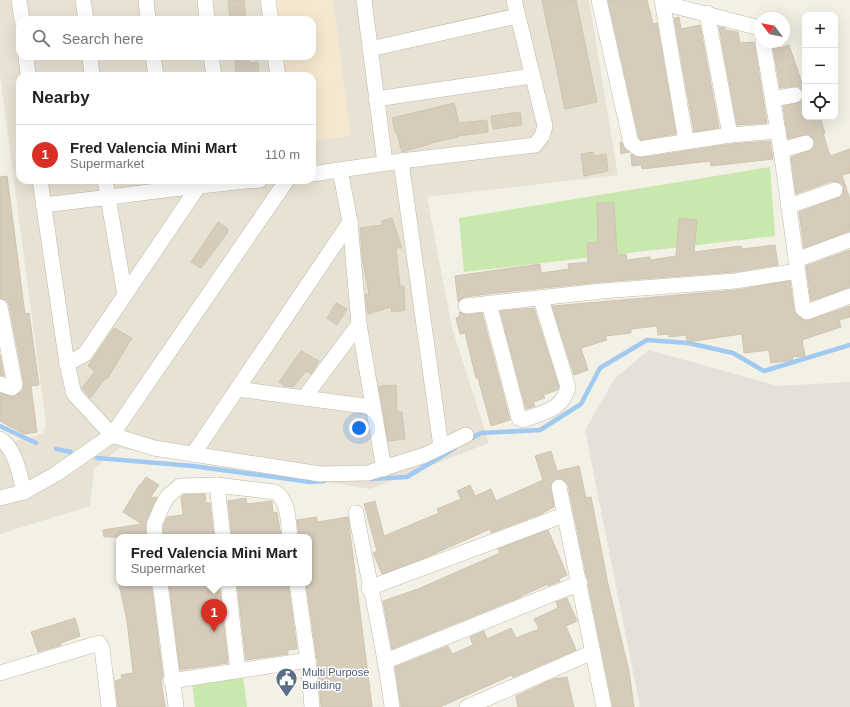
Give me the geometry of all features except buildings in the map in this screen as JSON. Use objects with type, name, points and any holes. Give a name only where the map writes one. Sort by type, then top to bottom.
[{"type":"street","points":[[19,0],[21,16]]},
{"type":"street","points":[[83,0],[85,16]]},
{"type":"street","points":[[146,0],[148,16]]},
{"type":"street","points":[[205,0],[207,16]]},
{"type":"street","points":[[268,0],[270,16]]},
{"type":"street","points":[[364,0],[385,163]]},
{"type":"street","points":[[316,173],[385,163],[536,145],[542,136],[545,126],[514,0]]},
{"type":"street","points":[[599,0],[631,143],[639,149],[730,135],[778,131]]},
{"type":"street","points":[[686,141],[665,22],[663,2],[754,26]]},
{"type":"street","points":[[707,13],[730,135]]},
{"type":"street","points":[[370,49],[517,16]]},
{"type":"street","points":[[763,48],[790,206],[804,311],[807,312],[850,296]]},
{"type":"street","points":[[26,60],[28,72]]},
{"type":"street","points":[[90,60],[92,72]]},
{"type":"street","points":[[154,60],[155,72]]},
{"type":"street","points":[[212,60],[213,72]]},
{"type":"street","points":[[276,60],[277,72]]},
{"type":"street","points":[[376,99],[532,76]]},
{"type":"street","points":[[772,99],[795,95]]},
{"type":"street","points":[[781,150],[806,143]]},
{"type":"street","points":[[401,161],[441,448]]},
{"type":"street","points":[[340,170],[350,222],[359,324],[372,407],[384,469]]},
{"type":"street","points":[[40,184],[67,364],[74,394],[80,403],[112,435],[154,448],[320,474],[368,473],[384,469],[441,448],[466,435]]},
{"type":"street","points":[[105,184],[125,295]]},
{"type":"street","points":[[43,206],[107,198],[170,184],[198,187],[212,184]]},
{"type":"street","points":[[0,498],[24,492],[56,474],[112,435],[284,184]]},
{"type":"street","points":[[67,364],[85,354],[198,187]]},
{"type":"street","points":[[790,206],[835,190]]},
{"type":"street","points":[[194,454],[350,222]]},
{"type":"street","points":[[466,306],[541,300],[602,291],[735,281],[797,265],[850,240]]},
{"type":"street","points":[[489,303],[519,418],[523,420],[558,406],[565,398],[568,387],[541,300]]},
{"type":"street","points":[[0,307],[15,386],[12,388],[0,384]]},
{"type":"street","points":[[304,398],[359,324]]},
{"type":"street","points":[[237,389],[372,407]]},
{"type":"street","points":[[0,439],[6,442],[11,449],[24,492]]},
{"type":"street","points":[[217,484],[223,534]]},
{"type":"street","points":[[155,534],[154,525],[162,506],[168,496],[180,486],[217,484],[275,492],[282,496],[285,504],[290,534]]},
{"type":"street","points":[[559,487],[580,583],[604,707]]},
{"type":"street","points":[[356,513],[386,661],[392,707]]},
{"type":"street","points":[[370,588],[564,515]]},
{"type":"street","points":[[386,661],[580,583]]},
{"type":"street","points":[[160,586],[176,707]]},
{"type":"street","points":[[228,586],[238,671]]},
{"type":"street","points":[[297,586],[308,660],[312,707]]},
{"type":"street","points":[[0,673],[94,643],[99,643],[102,648],[109,707]]},
{"type":"street","points":[[467,707],[498,701],[593,652]]},
{"type":"street","points":[[172,681],[308,660]]},
{"type":"shaded area","points":[[0,0],[589,0],[618,175],[427,197],[452,328],[489,443],[370,489],[120,448],[94,469],[90,506],[0,534],[0,435],[15,441],[43,434],[46,424],[0,75]]},
{"type":"shaded area","points":[[275,0],[333,0],[351,136],[316,140],[316,72],[285,72],[283,60],[316,60],[316,16],[277,16]]},
{"type":"shaded area","points":[[649,350],[777,386],[850,382],[850,707],[640,707],[585,430],[615,378]]},
{"type":"green space","points":[[770,167],[775,236],[464,272],[459,218]]},
{"type":"green space","points":[[243,675],[247,707],[195,707],[192,683]]},
{"type":"waterway","points":[[468,440],[481,433],[540,430],[581,404],[600,368],[647,340],[688,343],[733,353],[764,371],[850,345]]},
{"type":"waterway","points":[[0,426],[36,443]]},
{"type":"waterway","points":[[371,479],[407,477],[455,448]]},
{"type":"waterway","points":[[56,449],[71,452]]},
{"type":"waterway","points":[[97,458],[193,466],[310,482],[325,481]]},
{"type":"place","name":"Fred Valencia Mini Mart","points":[[214,632]]},
{"type":"place","name":"Multi Purpose Building","points":[[286,698]]}]
